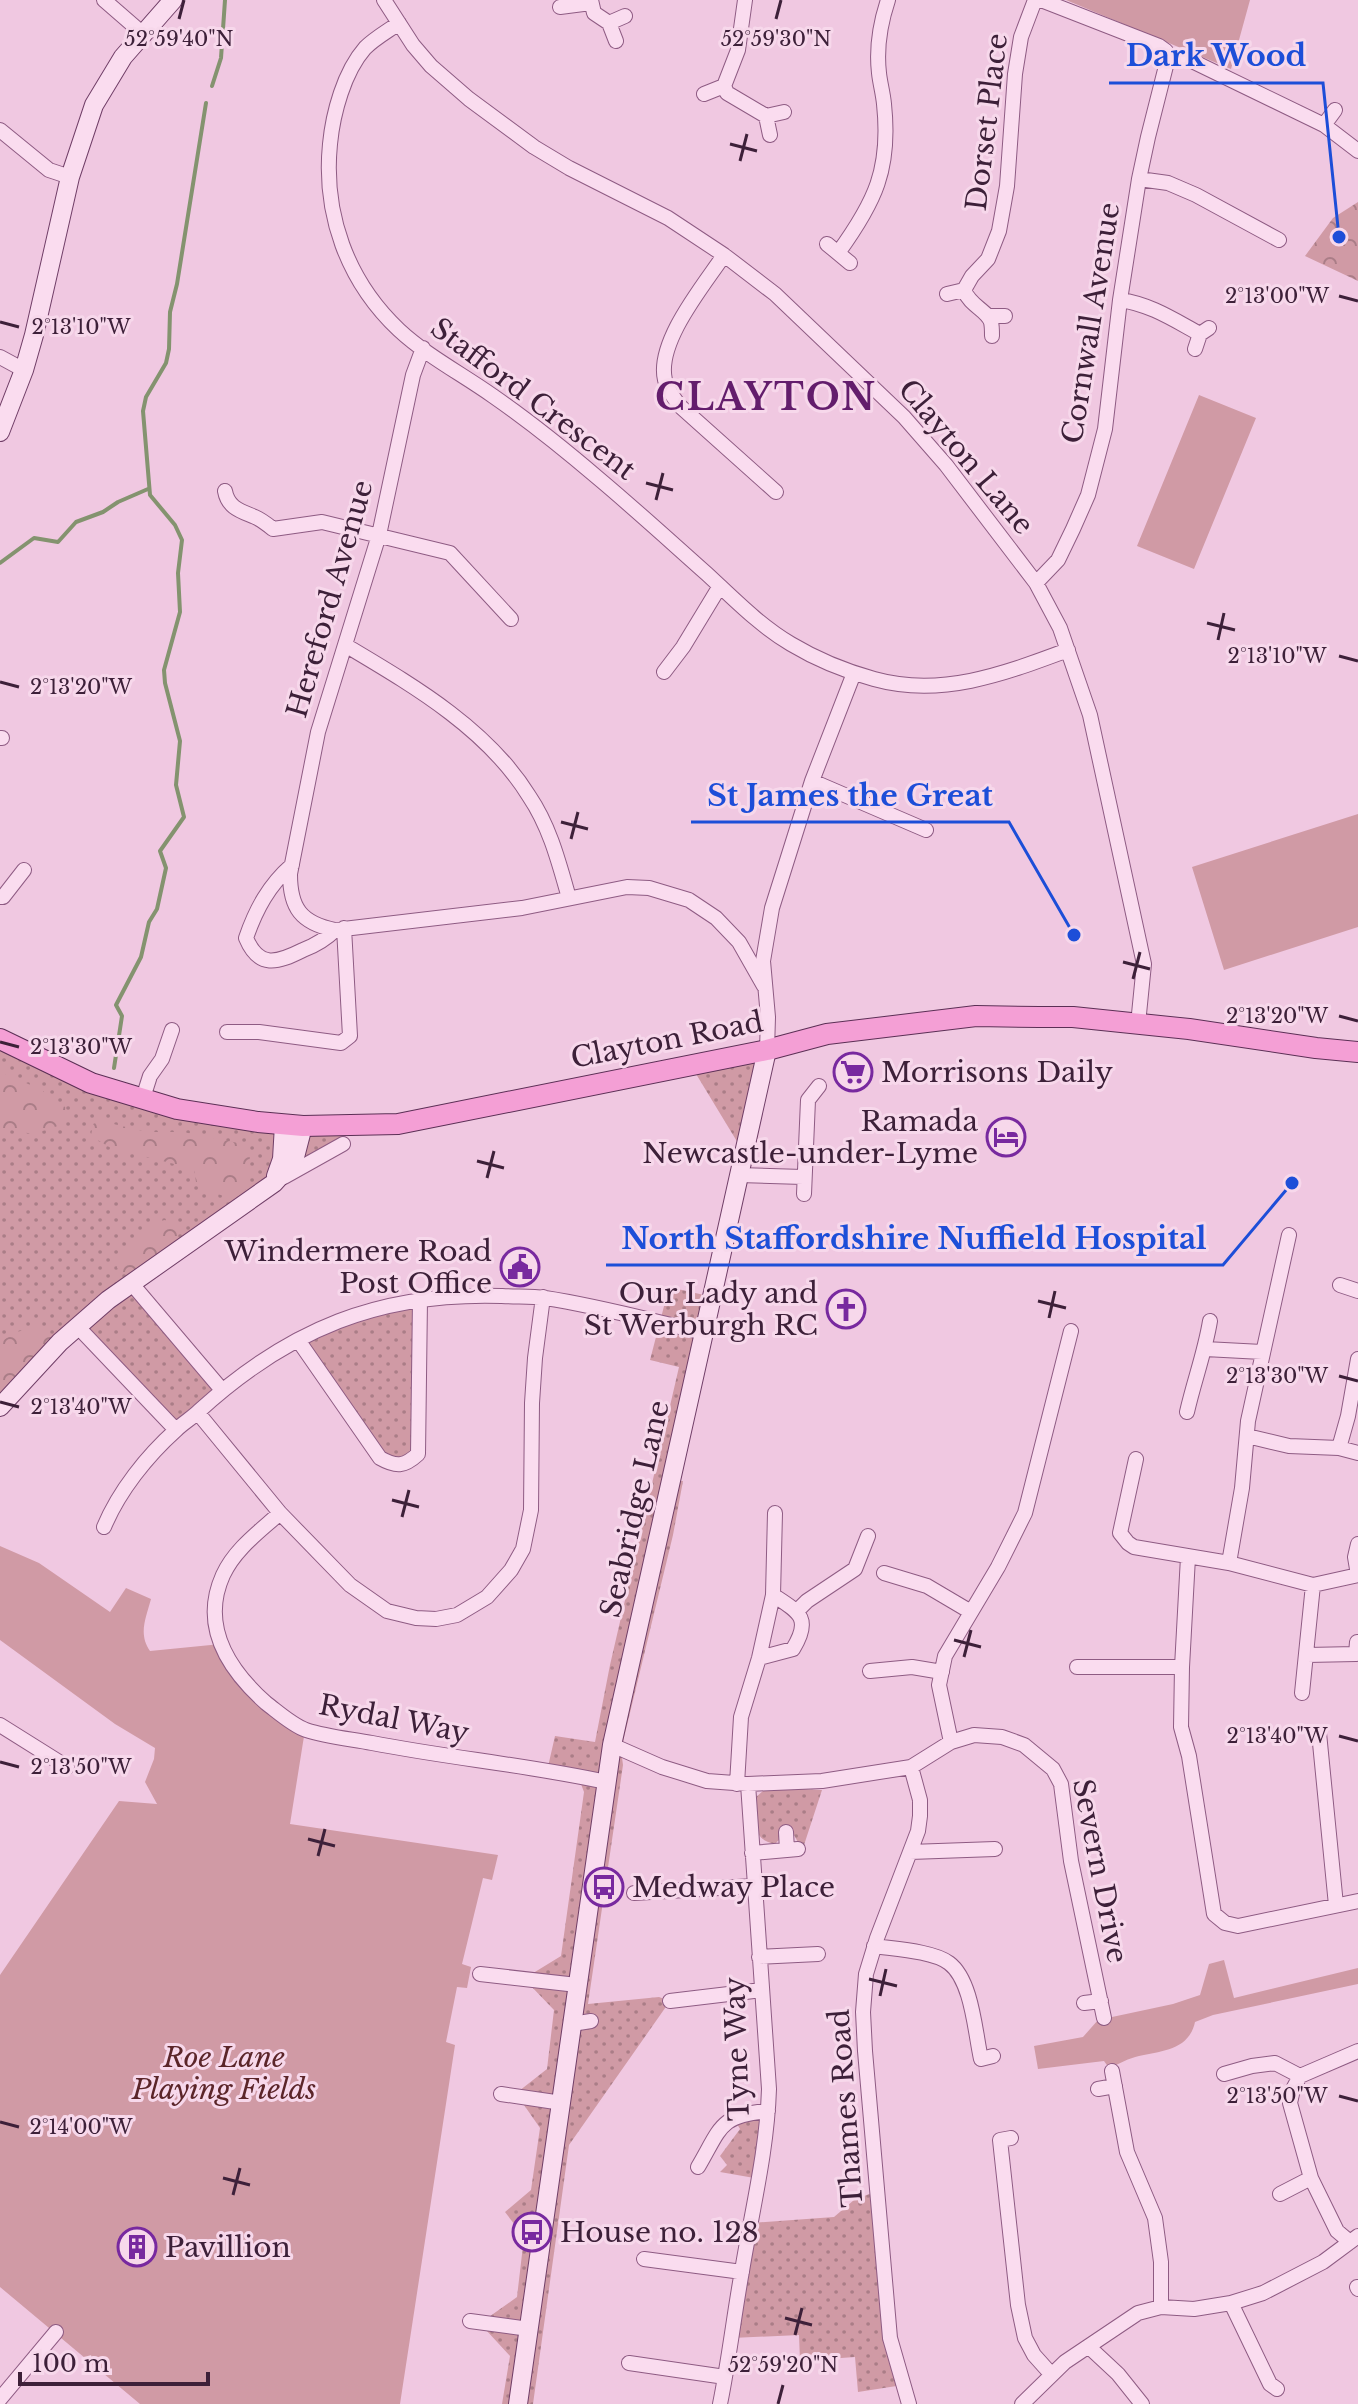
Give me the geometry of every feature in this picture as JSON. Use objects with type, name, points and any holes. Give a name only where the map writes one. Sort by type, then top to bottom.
[{"type":"main road","name":"Clayton Road","points":[[0,1039],[91,1083],[208,1115],[294,1125],[398,1124],[767,1050],[827,1034],[976,1016],[1073,1017],[1358,1052]]},
{"type":"street","points":[[104,0],[142,33]]},
{"type":"street","points":[[0,432],[24,370],[70,177],[94,105],[123,57],[173,0]]},
{"type":"street","name":"Clayton Lane","points":[[384,0],[413,45],[431,66],[469,99],[534,147],[569,168],[668,218],[775,294],[904,417],[946,465],[1036,583],[1054,614],[1090,715],[1144,964],[1138,1024]]},
{"type":"street","points":[[745,0],[738,50],[724,86],[727,93],[766,116],[784,112]]},
{"type":"street","points":[[838,253],[874,199],[883,168],[884,104],[878,34],[888,0]]},
{"type":"street","points":[[1038,0],[1159,46],[1166,51],[1168,58],[1192,61],[1324,125],[1358,151]]},
{"type":"street","name":"Dorset Place","points":[[964,290],[988,259],[999,231],[1007,186],[1015,74],[1021,37],[1038,0]]},
{"type":"street","points":[[560,7],[591,2],[594,13],[609,23],[616,41]]},
{"type":"street","points":[[609,23],[625,16]]},
{"type":"street","name":"Stafford Crescent","points":[[399,23],[364,50],[345,85],[331,131],[329,178],[336,233],[353,272],[380,310],[400,331],[554,442],[632,507],[761,623],[790,644],[822,661],[899,684],[966,683],[998,676],[1068,650]]},
{"type":"street","name":"Cornwall Avenue","points":[[1036,583],[1058,560],[1088,495],[1105,429],[1120,300],[1139,179],[1168,58]]},
{"type":"street","points":[[704,94],[724,86]]},
{"type":"street","points":[[1324,125],[1335,110]]},
{"type":"street","points":[[766,116],[770,135]]},
{"type":"street","points":[[0,130],[49,170],[70,177]]},
{"type":"street","points":[[1139,179],[1168,183],[1196,195],[1278,241]]},
{"type":"street","points":[[724,255],[669,341],[665,378],[672,396],[681,407],[776,492]]},
{"type":"street","points":[[947,294],[964,290],[968,301],[988,316],[992,336]]},
{"type":"street","points":[[1120,300],[1155,309],[1201,337]]},
{"type":"street","points":[[988,316],[1005,316]]},
{"type":"street","name":"Hereford Avenue","points":[[340,929],[320,927],[306,919],[296,908],[290,892],[292,865],[318,732],[379,535],[413,375],[423,348]]},
{"type":"street","points":[[0,357],[24,370]]},
{"type":"street","points":[[225,491],[226,498],[236,510],[256,517],[273,529],[322,522],[450,553],[511,619]]},
{"type":"street","points":[[664,672],[720,586]]},
{"type":"street","points":[[345,645],[446,710],[485,743],[509,770],[529,795],[551,837],[569,898]]},
{"type":"street","points":[[767,1050],[768,1017],[763,961],[766,937],[782,870],[854,673]]},
{"type":"street","points":[[812,781],[926,830]]},
{"type":"street","points":[[292,865],[275,880],[254,914],[246,938],[259,958],[274,962],[322,942],[340,929],[522,908],[627,887],[667,892],[689,900],[716,918],[739,942],[764,986]]},
{"type":"street","points":[[0,897],[24,870]]},
{"type":"street","points":[[227,1032],[259,1032],[341,1043],[350,1036],[340,929]]},
{"type":"street","points":[[739,942],[766,937]]},
{"type":"street","points":[[143,1098],[172,1030]]},
{"type":"street","name":"Seabridge Lane","points":[[518,2404],[612,1745],[767,1050]]},
{"type":"street","points":[[804,1194],[808,1100],[819,1086]]},
{"type":"street","points":[[274,1183],[294,1161],[294,1125]]},
{"type":"street","points":[[0,1407],[77,1326],[108,1300],[274,1183],[343,1144]]},
{"type":"street","points":[[739,1175],[803,1177]]},
{"type":"street","points":[[1229,1563],[1262,1352],[1289,1235]]},
{"type":"street","points":[[132,1284],[222,1390]]},
{"type":"street","points":[[1340,1285],[1358,1291]]},
{"type":"street","points":[[104,1527],[147,1460],[222,1390],[298,1340],[361,1312],[465,1295],[543,1297],[705,1333]]},
{"type":"street","points":[[198,1413],[280,1513],[350,1585],[387,1611],[416,1618],[436,1619],[457,1615],[487,1597],[511,1570],[523,1549],[531,1510],[535,1358],[543,1297]]},
{"type":"street","points":[[298,1340],[380,1458],[392,1465],[407,1465],[418,1454],[420,1300]]},
{"type":"street","points":[[1187,1412],[1210,1321]]},
{"type":"street","points":[[77,1326],[176,1430]]},
{"type":"street","points":[[951,1742],[939,1685],[945,1656],[1025,1513],[1071,1331]]},
{"type":"street","points":[[1205,1349],[1262,1352]]},
{"type":"street","points":[[1339,1448],[1358,1359]]},
{"type":"street","points":[[1247,1436],[1289,1446],[1339,1448],[1358,1453]]},
{"type":"street","points":[[1136,1459],[1120,1533],[1134,1547],[1229,1563],[1313,1585],[1358,1575],[1355,1557],[1358,1544]]},
{"type":"street","name":"Rydal Way","points":[[280,1513],[235,1555],[222,1578],[216,1602],[217,1633],[223,1651],[249,1687],[275,1710],[305,1730],[420,1753],[606,1782]]},
{"type":"street","name":"Tyne Way","points":[[720,2404],[767,2136],[769,2089],[752,1853],[742,1784],[741,1717],[759,1658],[773,1595],[775,1513]]},
{"type":"street","points":[[797,1611],[855,1569],[868,1536]]},
{"type":"street","points":[[1188,1557],[1181,1727],[1189,1756],[1214,1914],[1225,1923],[1238,1926],[1358,1901]]},
{"type":"street","points":[[884,1573],[927,1586],[971,1612]]},
{"type":"street","points":[[1302,1693],[1313,1585]]},
{"type":"street","points":[[759,1658],[793,1649],[803,1633],[797,1611],[773,1595]]},
{"type":"street","points":[[1307,1655],[1357,1650]]},
{"type":"street","points":[[870,1671],[912,1667],[942,1672]]},
{"type":"street","points":[[1077,1667],[1182,1667]]},
{"type":"street","points":[[0,1725],[67,1767]]},
{"type":"street","name":"Severn Drive","points":[[612,1745],[662,1767],[707,1781],[742,1784],[822,1781],[911,1767],[951,1742],[974,1735],[1002,1737],[1024,1745],[1053,1769],[1061,1784],[1071,1861],[1104,2018]]},
{"type":"street","points":[[1316,1742],[1336,1905]]},
{"type":"street","name":"Thames Road","points":[[909,2404],[890,2338],[863,2012],[866,1974],[874,1946],[910,1852],[920,1816],[920,1800],[911,1767]]},
{"type":"street","points":[[752,1853],[792,1850],[786,1832]]},
{"type":"street","points":[[910,1852],[995,1849]]},
{"type":"street","points":[[634,1893],[754,1886]]},
{"type":"street","points":[[874,1946],[947,1961],[958,1972],[966,1986],[980,2053]]},
{"type":"street","points":[[759,1957],[818,1954]]},
{"type":"street","points":[[480,1974],[577,1985]]},
{"type":"street","points":[[670,2001],[762,1990]]},
{"type":"street","points":[[1084,2003],[1101,2001]]},
{"type":"street","points":[[572,2024],[591,2021]]},
{"type":"street","points":[[1022,2404],[1065,2362],[1138,2313],[1161,2307],[1194,2309],[1231,2303],[1263,2293],[1323,2262],[1354,2239],[1337,2231],[1311,2178],[1290,2103],[1300,2076],[1358,2051]]},
{"type":"street","points":[[1224,2074],[1275,2063],[1300,2076]]},
{"type":"street","points":[[1112,2071],[1127,2152],[1155,2218],[1161,2262],[1161,2307]]},
{"type":"street","points":[[1098,2089],[1115,2086]]},
{"type":"street","points":[[501,2094],[562,2103]]},
{"type":"street","points":[[698,2167],[723,2125],[733,2117],[768,2111]]},
{"type":"street","points":[[1011,2138],[1000,2140],[1018,2305],[1025,2338],[1034,2355],[1051,2374]]},
{"type":"street","points":[[1280,2194],[1311,2178]]},
{"type":"street","points":[[644,2259],[742,2272]]},
{"type":"street","points":[[1231,2303],[1270,2384],[1277,2389]]},
{"type":"street","points":[[470,2321],[529,2329]]},
{"type":"street","points":[[0,2399],[56,2332]]},
{"type":"street","points":[[1089,2347],[1118,2374],[1142,2404]]},
{"type":"street","points":[[629,2363],[725,2377]]},
{"type":"green space","points":[[1066,0],[1250,0],[1231,69]]},
{"type":"green space","points":[[1358,202],[1358,281],[1305,256],[1333,218]]},
{"type":"green space","points":[[1199,395],[1256,418],[1194,569],[1137,546]]},
{"type":"green space","points":[[1358,814],[1358,927],[1224,970],[1192,867]]},
{"type":"green space","points":[[0,1039],[177,1108],[342,1125],[343,1144],[133,1284],[222,1390],[176,1430],[77,1326],[0,1406]]},
{"type":"green space","points":[[767,1050],[744,1153],[690,1064]]},
{"type":"green space","points":[[0,1072],[40,1089],[65,1107],[67,1115],[64,1124],[33,1134],[0,1128]]},
{"type":"green space","points":[[101,1121],[147,1132],[183,1132],[238,1143],[250,1153],[248,1187],[235,1199],[230,1198],[196,1182],[194,1169],[111,1148],[91,1136],[93,1124]]},
{"type":"green space","points":[[164,1220],[175,1222],[180,1231],[170,1248],[134,1274],[117,1268],[128,1246]]},
{"type":"green space","points":[[669,1287],[704,1295],[671,1481],[683,1481],[621,1750],[623,1765],[588,2004],[659,1997],[670,2001],[569,2145],[533,2404],[502,2404],[510,2356],[486,2330],[486,2319],[517,2297],[524,2237],[505,2212],[531,2190],[540,2128],[517,2095],[547,2069],[554,2010],[529,1984],[530,1975],[561,1956],[584,1792],[578,1776],[547,1771],[555,1736],[595,1742],[679,1367],[650,1360]]},
{"type":"green space","points":[[420,1300],[418,1454],[392,1465],[298,1340]]},
{"type":"green space","points":[[38,1326],[49,1330],[53,1343],[0,1398],[0,1342],[17,1332]]},
{"type":"green space","name":"Roe Lane Playing Fields","points":[[0,1546],[39,1563],[110,1612],[126,1588],[151,1599],[144,1632],[150,1651],[221,1644],[232,1666],[305,1730],[290,1824],[498,1855],[492,1880],[483,1878],[462,1964],[471,1967],[467,1988],[457,1987],[446,2042],[455,2045],[400,2404],[140,2404],[0,2287],[0,1975],[119,1801],[157,1804],[145,1782],[155,1748],[115,1724],[0,1640]]},
{"type":"green space","points":[[765,1789],[822,1790],[804,1845],[799,1844],[790,1828],[775,1844],[767,1842],[758,1833],[755,1798]]},
{"type":"green space","points":[[1224,1960],[1234,1998],[1358,1968],[1358,1984],[1213,2015],[1195,2022],[1181,2044],[1109,2068],[1104,2061],[1038,2069],[1034,2046],[1083,2037],[1098,2020],[1200,1995],[1209,1964]]},
{"type":"green space","points":[[768,2111],[760,2179],[720,2172],[727,2165],[720,2156],[740,2129],[733,2117]]},
{"type":"green space","points":[[877,2191],[890,2338],[903,2385],[858,2392],[855,2357],[800,2361],[799,2335],[732,2338],[751,2223],[834,2217],[854,2200]]},
{"type":"waterway","points":[[212,86],[221,58],[225,0]]},
{"type":"waterway","points":[[114,1068],[122,1016],[116,1005],[141,957],[149,922],[157,909],[166,868],[160,851],[184,817],[176,785],[180,741],[164,670],[180,612],[178,573],[182,540],[175,525],[150,495],[143,411],[146,397],[166,363],[169,349],[170,312],[206,103]]},
{"type":"waterway","points":[[0,563],[34,538],[58,542],[76,522],[148,489]]},
{"type":"place","name":"Dark Wood","points":[[1339,237]]},
{"type":"place","name":"St James the Great","points":[[1074,935]]},
{"type":"place","name":"Morrisons Daily","points":[[853,1072]]},
{"type":"place","name":"Ramada Newcastle-under-Lyme","points":[[1006,1137]]},
{"type":"place","name":"North Staffordshire Nuffield Hospital","points":[[1292,1183]]},
{"type":"place","name":"Windermere Road Post Office","points":[[520,1267]]},
{"type":"place","name":"Our Lady and St Werburgh RC","points":[[846,1309]]},
{"type":"place","name":"Medway Place","points":[[604,1887]]},
{"type":"place","name":"House no. 128","points":[[532,2232]]},
{"type":"place","name":"Pavillion","points":[[137,2247]]},
{"type":"district","name":"CLAYTON","points":[[766,397]]}]
